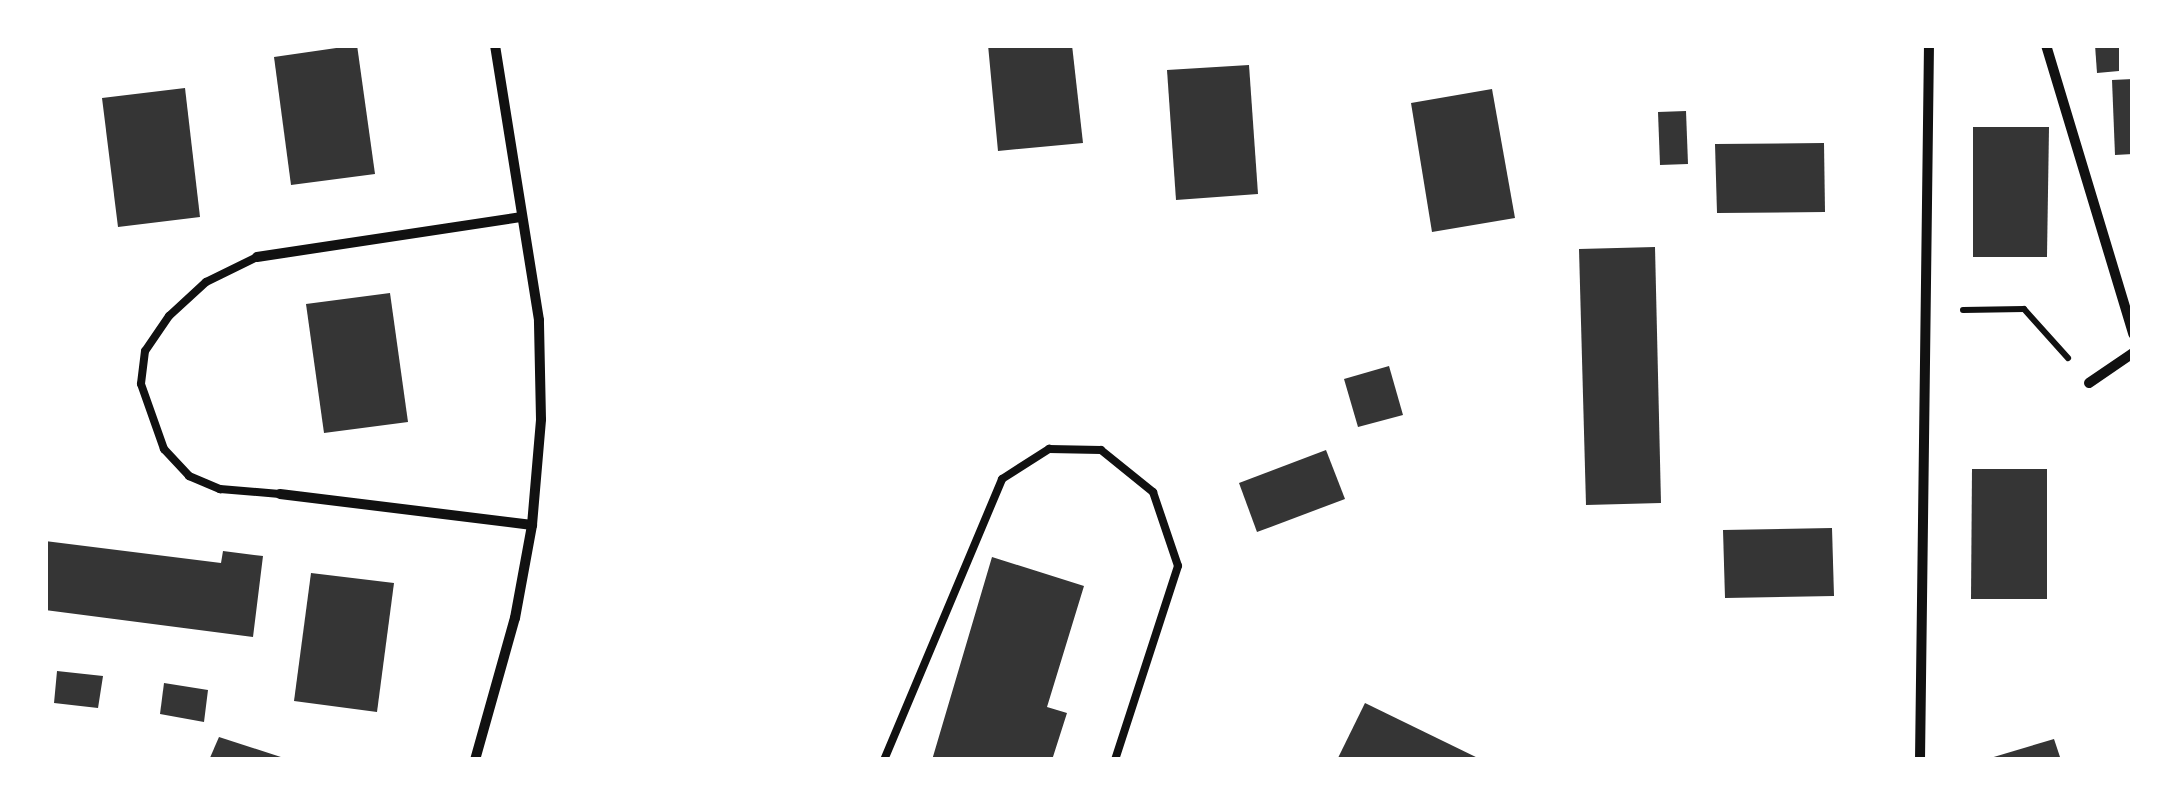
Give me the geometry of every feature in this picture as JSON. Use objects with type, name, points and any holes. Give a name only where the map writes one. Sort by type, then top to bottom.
[{"type":"street","points":[[475,760],[515,618],[532,525],[539,320],[495,45]]},
{"type":"street","points":[[1920,760],[1929,45]]},
{"type":"street","points":[[2046,45],[2133,334]]},
{"type":"street","points":[[258,257],[522,217]]},
{"type":"street","points":[[2089,383],[2133,354]]},
{"type":"street","points":[[280,494],[532,525]]},
{"type":"lane","points":[[258,257],[206,282],[169,316],[145,350],[142,384],[164,450],[190,476],[220,489],[280,494]]},
{"type":"lane","points":[[884,760],[1002,479],[1048,448],[1101,450],[1153,492],[1178,566],[1114,760]]},
{"type":"path","points":[[1969,311],[2024,309],[2089,383]]},
{"type":"building","points":[[357,45],[375,174],[291,185],[274,57]]},
{"type":"building","points":[[988,45],[1072,45],[1083,143],[998,151]]},
{"type":"building","points":[[2095,45],[2119,45],[2119,71],[2097,73]]},
{"type":"building","points":[[1249,65],[1258,194],[1176,200],[1167,70]]},
{"type":"building","points":[[2133,79],[2133,154],[2115,155],[2112,80]]},
{"type":"building","points":[[185,88],[200,217],[118,227],[102,98]]},
{"type":"building","points":[[1492,89],[1515,218],[1432,232],[1411,103]]},
{"type":"building","points":[[1686,111],[1688,164],[1660,165],[1658,112]]},
{"type":"building","points":[[1973,127],[2049,127],[2047,257],[1973,257]]},
{"type":"building","points":[[1824,143],[1825,212],[1717,213],[1715,144]]},
{"type":"building","points":[[1655,247],[1661,503],[1586,505],[1579,249]]},
{"type":"building","points":[[390,293],[408,422],[324,433],[306,304]]},
{"type":"building","points":[[1389,366],[1403,415],[1358,427],[1344,379]]},
{"type":"building","points":[[1326,450],[1345,499],[1257,532],[1239,483]]},
{"type":"building","points":[[1972,469],[2047,469],[2047,599],[1971,599]]},
{"type":"building","points":[[1832,528],[1834,596],[1725,598],[1723,530]]},
{"type":"building","points":[[45,541],[221,563],[223,551],[263,556],[253,637],[45,610]]},
{"type":"building","points":[[992,557],[1084,586],[1047,707],[1067,713],[1052,760],[932,760]]},
{"type":"building","points":[[311,573],[394,583],[377,712],[294,701]]},
{"type":"building","points":[[57,671],[103,676],[98,708],[54,703]]},
{"type":"building","points":[[164,683],[208,690],[204,722],[160,714]]},
{"type":"building","points":[[1365,703],[1482,760],[1337,760]]},
{"type":"building","points":[[219,737],[287,759],[209,760]]},
{"type":"building","points":[[2054,739],[2061,760],[1987,760],[1987,759]]}]
